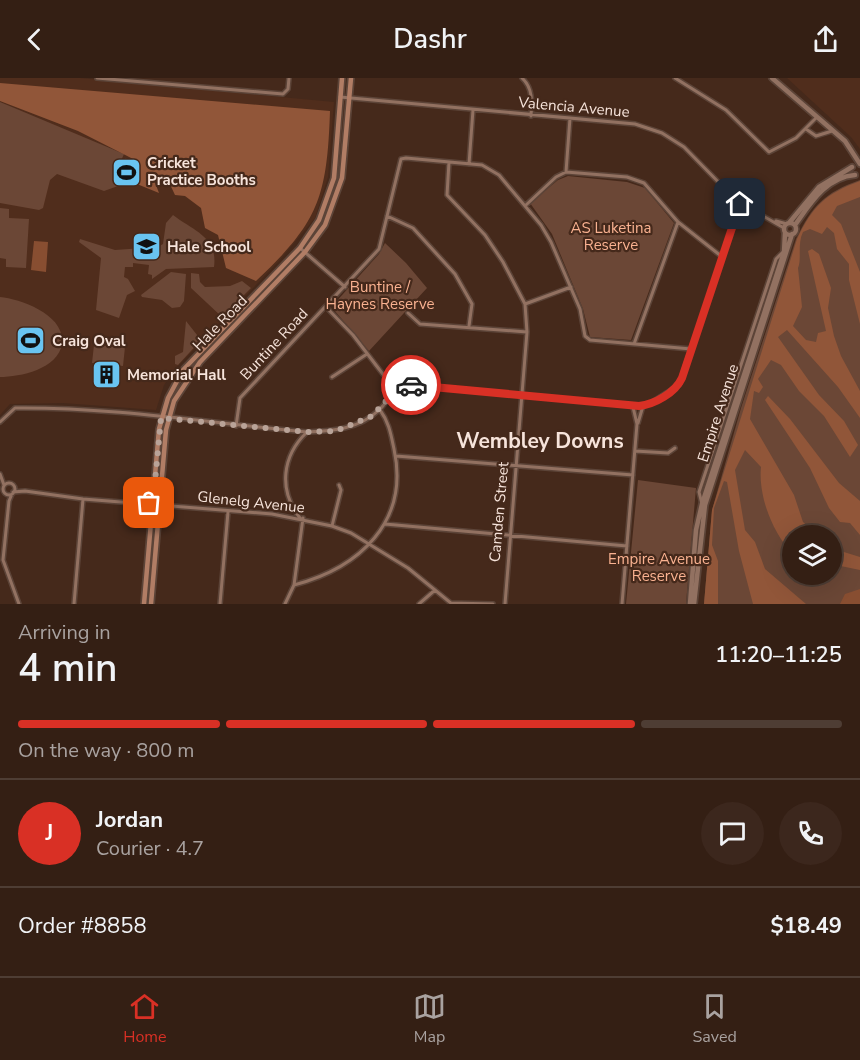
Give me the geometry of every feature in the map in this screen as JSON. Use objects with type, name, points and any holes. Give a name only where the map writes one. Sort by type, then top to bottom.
[{"type":"main road","name":"Hale Road","points":[[144,604],[161,418],[183,370],[300,248],[319,220],[334,178],[342,78]]},
{"type":"main road","name":"Hale Road","points":[[151,604],[168,419],[180,388],[200,362],[305,252],[325,225],[335,204],[346,153],[351,78]]},
{"type":"main road","points":[[772,78],[832,131],[854,154],[860,164],[819,187],[786,227]]},
{"type":"main road","points":[[786,227],[795,225],[806,208],[823,190],[842,177],[858,175],[853,166],[854,154]]},
{"type":"main road","name":"Empire Avenue","points":[[692,604],[702,517],[749,354],[792,234],[796,230],[795,225]]},
{"type":"main road","points":[[786,227],[792,234]]},
{"type":"main road","name":"Empire Avenue","points":[[692,604],[696,530],[702,504],[784,252],[786,227]]},
{"type":"street","points":[[97,78],[286,92],[289,78]]},
{"type":"street","points":[[522,78],[532,98],[531,116]]},
{"type":"street","points":[[526,82],[530,78]]},
{"type":"street","points":[[675,78],[726,110],[769,152],[782,147],[806,129],[817,117]]},
{"type":"street","name":"Valencia Avenue","points":[[340,97],[635,124],[662,133],[684,147],[740,204],[786,227]]},
{"type":"street","points":[[468,164],[473,110]]},
{"type":"street","points":[[566,172],[570,118]]},
{"type":"street","points":[[806,129],[816,136],[832,131]]},
{"type":"street","name":"Buntine Road","points":[[236,426],[240,398],[379,249],[401,159],[492,168],[525,205],[551,242],[580,309],[585,336],[590,340],[691,349]]},
{"type":"street","name":"Camden Street","points":[[449,162],[447,185],[450,200],[485,235],[503,262],[525,304],[527,332],[505,604]]},
{"type":"street","points":[[525,205],[556,177],[566,172],[627,177],[644,183],[678,222],[721,256]]},
{"type":"street","points":[[0,422],[15,408],[161,418],[307,432],[346,428],[365,421],[379,410],[395,390],[407,385],[643,406],[668,394],[679,385],[740,204]]},
{"type":"street","points":[[387,216],[413,228],[455,274],[472,304],[469,326]]},
{"type":"street","points":[[634,344],[678,222]]},
{"type":"street","points":[[300,248],[345,287]]},
{"type":"street","points":[[525,304],[571,287]]},
{"type":"street","points":[[326,306],[354,335],[395,390]]},
{"type":"street","points":[[408,313],[420,324],[527,332]]},
{"type":"street","points":[[332,377],[367,354]]},
{"type":"street","points":[[622,604],[637,424],[636,411],[632,406]]},
{"type":"street","points":[[637,424],[643,406]]},
{"type":"street","points":[[294,585],[319,578],[356,558],[385,524],[396,483],[396,456],[389,426],[379,410]]},
{"type":"street","points":[[285,604],[294,585],[302,518],[285,484],[286,469],[288,455],[307,432]]},
{"type":"street","points":[[635,452],[668,453],[675,448]]},
{"type":"street","points":[[396,456],[633,475]]},
{"type":"street","points":[[0,474],[9,501],[3,560],[19,604]]},
{"type":"street","name":"Glenelg Avenue","points":[[3,479],[25,491]]},
{"type":"street","points":[[5,490],[9,483]]},
{"type":"street","points":[[332,525],[341,490],[339,484]]},
{"type":"street","points":[[5,490],[14,486]]},
{"type":"street","name":"Glenelg Avenue","points":[[5,490],[302,518],[332,525],[408,568],[451,603]]},
{"type":"street","points":[[74,604],[83,499]]},
{"type":"street","points":[[220,604],[228,512]]},
{"type":"street","points":[[385,524],[627,546]]},
{"type":"street","points":[[419,604],[435,590]]},
{"type":"street","points":[[451,603],[493,604]]},
{"type":"shaded area","name":"Hale School","points":[[0,78],[80,78],[334,102],[328,177],[315,218],[279,261],[177,367],[164,385],[156,410],[63,403],[10,404],[0,415]]},
{"type":"shaded area","points":[[787,78],[860,78],[860,149],[851,137]]},
{"type":"shaded area","points":[[0,83],[330,111],[326,166],[316,206],[294,242],[256,281],[226,268],[218,235],[205,228],[201,208],[185,196],[175,195],[166,176],[154,180],[159,193],[132,182],[139,162],[78,131],[0,101]]},
{"type":"shaded area","points":[[860,181],[860,197],[837,206],[832,215],[841,224],[860,272],[860,324],[849,280],[849,264],[837,249],[834,233],[827,227],[822,234],[810,229],[803,232],[801,237],[798,268],[802,307],[793,326],[806,340],[816,342],[818,333],[826,331],[808,251],[812,249],[819,254],[831,288],[828,308],[834,336],[841,356],[860,391],[860,418],[838,387],[787,330],[778,337],[819,395],[844,421],[858,445],[850,457],[824,416],[799,391],[781,365],[771,360],[758,379],[763,387],[759,393],[754,391],[750,419],[794,495],[803,522],[806,525],[782,525],[782,540],[764,501],[761,467],[745,450],[735,470],[745,530],[755,542],[765,569],[806,604],[753,604],[739,551],[727,482],[724,481],[714,508],[712,545],[718,561],[718,604],[704,604],[712,510],[797,239],[821,202]]},
{"type":"shaded area","points":[[34,241],[48,242],[46,272],[31,270]]},
{"type":"shaded area","points":[[768,396],[790,419],[839,483],[860,501],[860,535],[850,523],[840,522],[829,508],[810,468],[765,400]]},
{"type":"shaded area","points":[[842,551],[860,557],[860,570],[842,566]]},
{"type":"shaded area","points":[[860,589],[860,604],[840,604],[845,594]]},
{"type":"green space","points":[[0,102],[124,154],[112,181],[116,182],[125,158],[136,162],[126,186],[118,182],[118,186],[104,191],[57,174],[50,180],[43,208],[39,210],[0,203]]},
{"type":"green space","name":"AS Luketina Reserve","points":[[568,176],[627,182],[645,188],[674,223],[631,340],[590,337],[583,309],[552,234],[530,203],[558,180]]},
{"type":"green space","points":[[860,180],[860,604],[704,604],[712,510],[741,408],[796,239],[814,209],[828,195]]},
{"type":"green space","points":[[0,208],[9,209],[9,218],[29,219],[26,268],[6,267],[6,259],[0,258]]},
{"type":"green space","points":[[173,215],[208,242],[212,248],[214,267],[166,269],[152,279],[152,275],[148,274],[149,265],[133,263],[133,267],[125,267],[124,277],[128,279],[135,291],[127,295],[119,318],[96,310],[101,258],[79,242],[80,239],[115,250],[158,247],[163,244],[166,223]]},
{"type":"green space","name":"Buntine / Haynes Reserve","points":[[385,243],[427,288],[369,351],[334,310],[334,304],[379,254]]},
{"type":"green space","points":[[171,272],[186,274],[184,301],[180,307],[172,308],[162,300],[142,297],[141,295]]},
{"type":"green space","points":[[191,273],[199,274],[200,282],[205,287],[230,286],[242,281],[251,288],[222,317],[191,288]]},
{"type":"green space","name":"Craig Oval","points":[[0,297],[30,305],[50,317],[57,325],[62,344],[53,360],[37,370],[0,377]]},
{"type":"green space","points":[[186,321],[201,340],[178,365],[175,364],[175,356],[183,352]]},
{"type":"green space","points":[[94,345],[125,347],[123,366],[92,363]]},
{"type":"green space","name":"Empire Avenue Reserve","points":[[638,480],[696,488],[686,604],[626,604]]},
{"type":"way so far","points":[[149,503],[153,503],[161,418],[307,432],[336,431],[365,421],[379,410],[395,390],[411,385]]},
{"type":"place","name":"Cricket Practice Booths","points":[[126,172]]},
{"type":"place","name":"Hale School","points":[[146,247]]},
{"type":"place","name":"Craig Oval","points":[[31,341]]},
{"type":"place","name":"Memorial Hall","points":[[106,375]]},
{"type":"district","name":"Wembley Downs","points":[[540,441]]},
{"type":"route","points":[[411,385],[639,406],[649,404],[668,394],[679,385],[682,378],[735,212],[740,204]]}]
